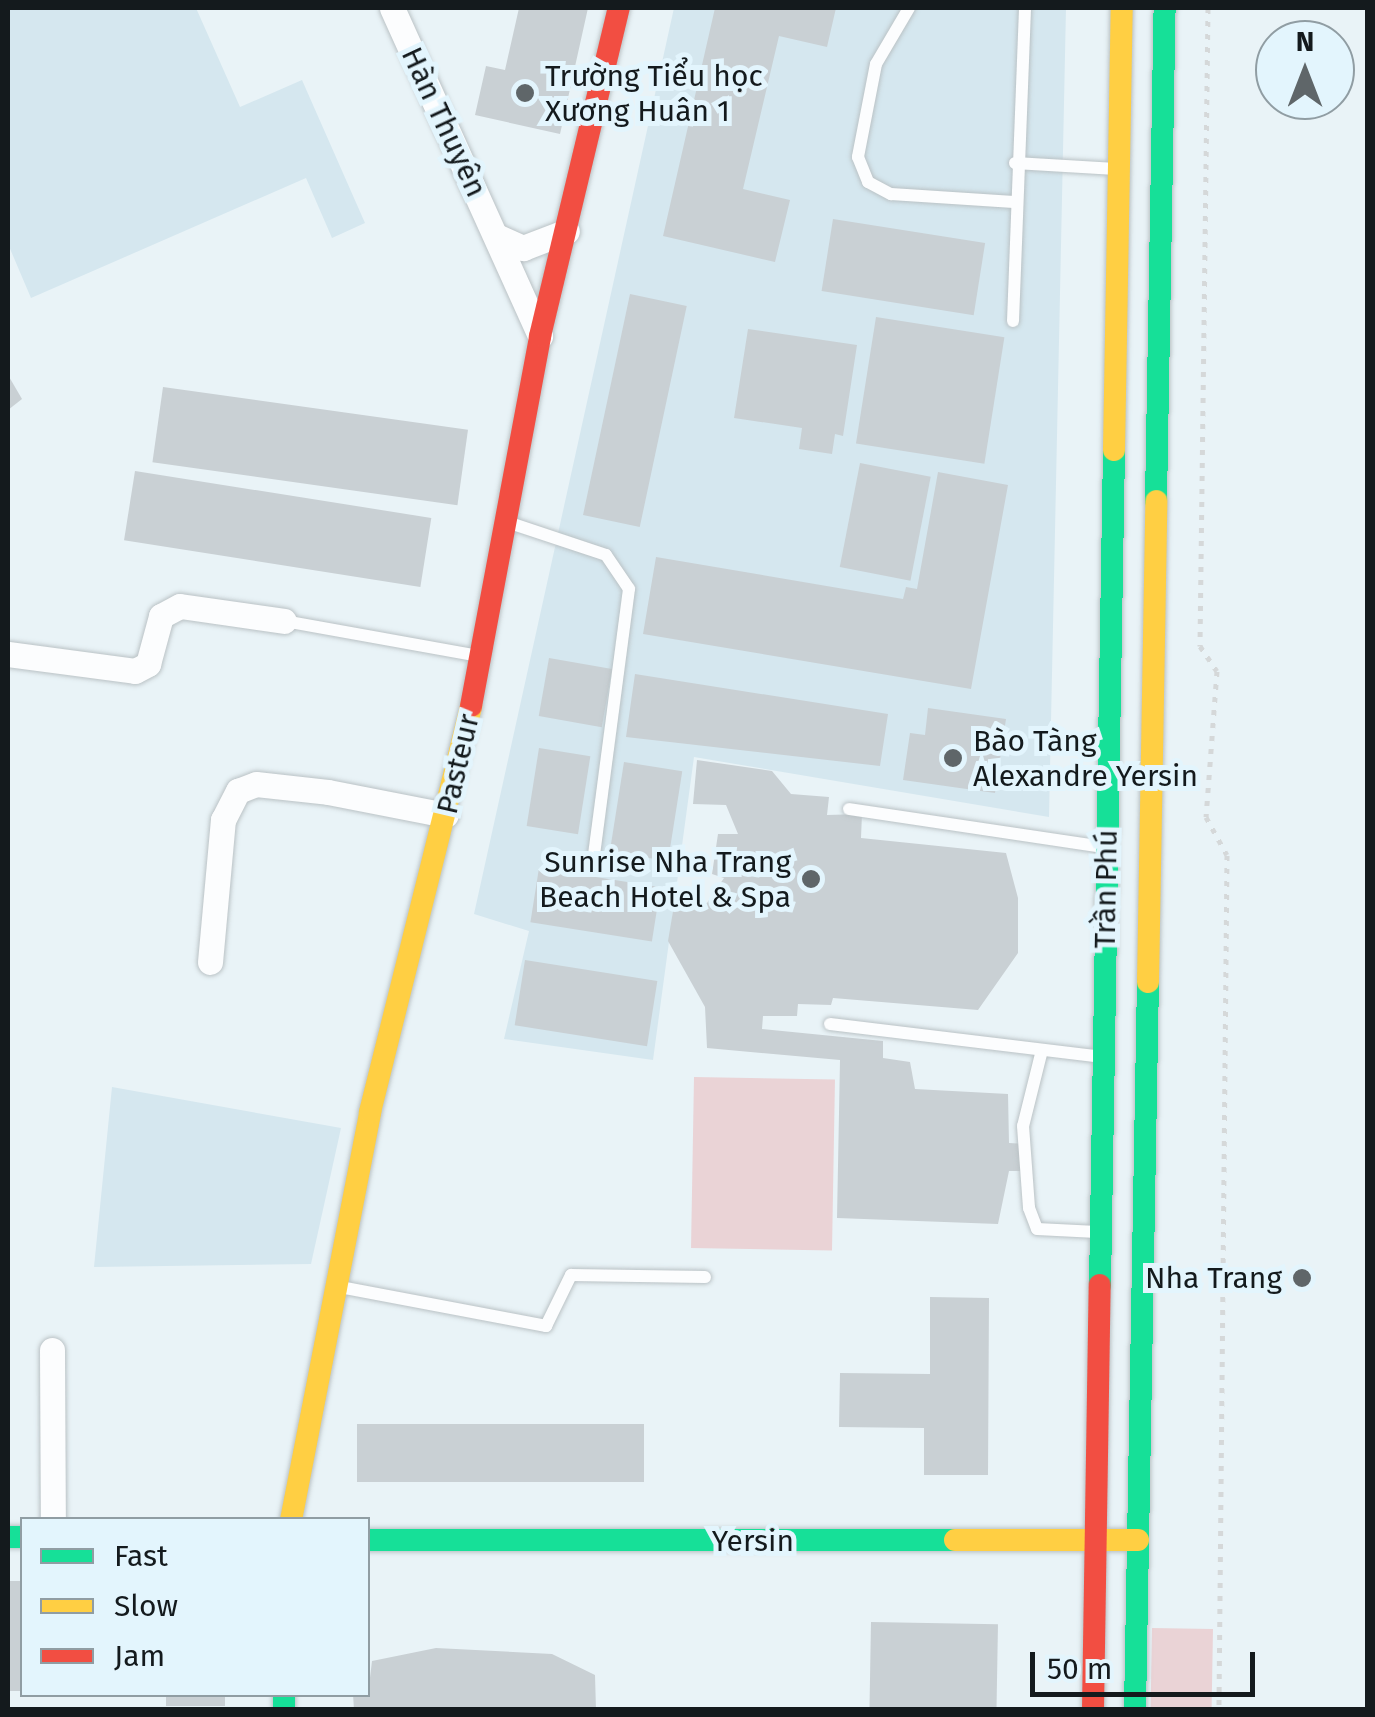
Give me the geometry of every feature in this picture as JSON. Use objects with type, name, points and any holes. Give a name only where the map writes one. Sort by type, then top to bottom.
[{"type":"main road","name":"Pasteur","points":[[292,1517],[332,1286],[483,656],[540,336],[619,8]]},
{"type":"main road","name":"Trần Phú","points":[[1093,1710],[1122,8]]},
{"type":"main road","name":"Trần Phú","points":[[1135,1710],[1165,8]]},
{"type":"main road","name":"Yersin","points":[[370,1540],[1138,1540]]},
{"type":"street","name":"Hàn Thuyên","points":[[392,8],[540,336]]},
{"type":"street","name":"Hàn Thuyên","points":[[496,236],[524,248],[566,231]]},
{"type":"street","points":[[8,654],[135,672],[148,664],[161,616],[180,606],[284,621]]},
{"type":"street","points":[[210,962],[224,820],[238,791],[256,784],[328,792],[446,815]]},
{"type":"street","points":[[52,1350],[54,1517]]},
{"type":"lane","points":[[909,8],[876,64],[858,157],[868,182],[891,194],[1014,202]]},
{"type":"lane","points":[[1014,321],[1015,163],[1025,8]]},
{"type":"lane","points":[[1015,163],[1118,169]]},
{"type":"lane","points":[[507,522],[606,555],[629,589],[594,856]]},
{"type":"lane","points":[[284,621],[483,656]]},
{"type":"lane","points":[[849,809],[1107,848]]},
{"type":"lane","points":[[830,1024],[1104,1058]]},
{"type":"lane","points":[[1042,1050],[1023,1126],[1029,1208],[1038,1229],[1101,1232]]},
{"type":"lane","points":[[332,1286],[546,1326],[571,1276],[705,1277]]},
{"type":"path","points":[[1208,8],[1200,646],[1217,672],[1206,817],[1228,855],[1219,1710]]},
{"type":"shaded area","points":[[8,8],[196,8],[240,107],[302,80],[365,223],[332,238],[306,178],[31,298],[8,244]]},
{"type":"shaded area","points":[[674,8],[1066,8],[1049,817],[694,757],[653,1060],[504,1039],[529,931],[474,914]]},
{"type":"shaded area","points":[[694,1077],[835,1079],[832,1250],[691,1248]]},
{"type":"shaded area","points":[[112,1087],[341,1128],[311,1264],[94,1267]]},
{"type":"shaded area","points":[[1152,1628],[1213,1629],[1212,1709],[1151,1708]]},
{"type":"building","name":"Trường Tiểu học Xương Huân 1","points":[[519,8],[588,8],[560,134],[475,115],[486,66],[505,70]]},
{"type":"building","points":[[715,8],[836,8],[827,47],[779,36],[743,189],[790,200],[775,262],[663,236]]},
{"type":"building","points":[[833,219],[985,243],[974,315],[822,291]]},
{"type":"building","points":[[630,294],[687,306],[640,527],[583,515]]},
{"type":"building","points":[[876,317],[1004,337],[984,464],[856,443]]},
{"type":"building","points":[[748,329],[857,345],[843,436],[835,434],[832,454],[799,449],[802,428],[734,418]]},
{"type":"building","points":[[8,375],[22,399],[8,410]]},
{"type":"building","points":[[163,387],[468,430],[457,505],[152,462]]},
{"type":"building","points":[[860,463],[931,477],[910,581],[840,567]]},
{"type":"building","points":[[135,471],[431,518],[420,587],[124,540]]},
{"type":"building","points":[[938,472],[1008,485],[971,689],[643,634],[656,557],[903,599],[906,587],[917,589]]},
{"type":"building","points":[[549,658],[612,669],[602,727],[539,716]]},
{"type":"building","points":[[635,674],[888,714],[880,766],[626,737]]},
{"type":"building","name":"Bào Tàng Alexandre Yersin","points":[[928,708],[1006,719],[995,793],[903,780],[910,733],[925,735]]},
{"type":"building","points":[[539,748],[590,756],[578,834],[527,826]]},
{"type":"building","points":[[697,760],[772,771],[791,794],[829,797],[827,815],[862,814],[861,838],[1006,853],[1018,898],[1018,953],[978,1010],[833,998],[831,1005],[798,1004],[797,1016],[763,1016],[762,1029],[883,1041],[883,1058],[910,1062],[915,1089],[1008,1094],[1009,1143],[1024,1144],[1024,1171],[1009,1171],[998,1224],[837,1218],[840,1060],[707,1048],[705,1007],[668,941],[675,899],[707,903],[724,878],[712,874],[718,834],[738,834],[726,805],[693,804]]},
{"type":"building","points":[[624,762],[682,771],[668,861],[610,852]]},
{"type":"building","points":[[539,868],[660,887],[652,942],[530,922]]},
{"type":"building","points":[[525,960],[657,981],[647,1046],[515,1025]]},
{"type":"building","points":[[930,1297],[989,1298],[988,1475],[924,1475],[924,1428],[839,1427],[840,1373],[930,1374]]},
{"type":"building","points":[[357,1424],[644,1424],[644,1482],[357,1482]]},
{"type":"building","points":[[8,1581],[20,1581],[20,1691],[8,1691]]},
{"type":"building","points":[[871,1622],[998,1624],[996,1710],[869,1710]]},
{"type":"building","points":[[436,1648],[552,1654],[595,1675],[596,1710],[354,1710],[353,1697],[370,1697],[372,1661]]},
{"type":"building","points":[[166,1697],[225,1697],[225,1706],[166,1706]]},
{"type":"traffic: fast","points":[[1156,501],[1165,8]]},
{"type":"traffic: fast","points":[[1100,1285],[1114,450]]},
{"type":"traffic: fast","points":[[1135,1710],[1148,982]]},
{"type":"traffic: fast","points":[[8,1537],[20,1537]]},
{"type":"traffic: fast","points":[[370,1540],[955,1540]]},
{"type":"traffic: fast","points":[[284,1697],[284,1710]]},
{"type":"traffic: slow","points":[[1114,450],[1122,8]]},
{"type":"traffic: slow","points":[[1148,982],[1156,501]]},
{"type":"traffic: slow","points":[[292,1517],[370,1112],[471,706]]},
{"type":"traffic: slow","points":[[955,1540],[1138,1540]]},
{"type":"traffic: jam","points":[[471,706],[540,336],[619,8]]},
{"type":"traffic: jam","points":[[1093,1710],[1100,1285]]},
{"type":"place","name":"Trường Tiểu học Xương Huân 1","points":[[525,93]]},
{"type":"place","name":"Bào Tàng Alexandre Yersin","points":[[953,758]]},
{"type":"place","name":"Sunrise Nha Trang Beach Hotel & Spa","points":[[811,879]]},
{"type":"place","name":"Nha Trang","points":[[1302,1278]]}]
